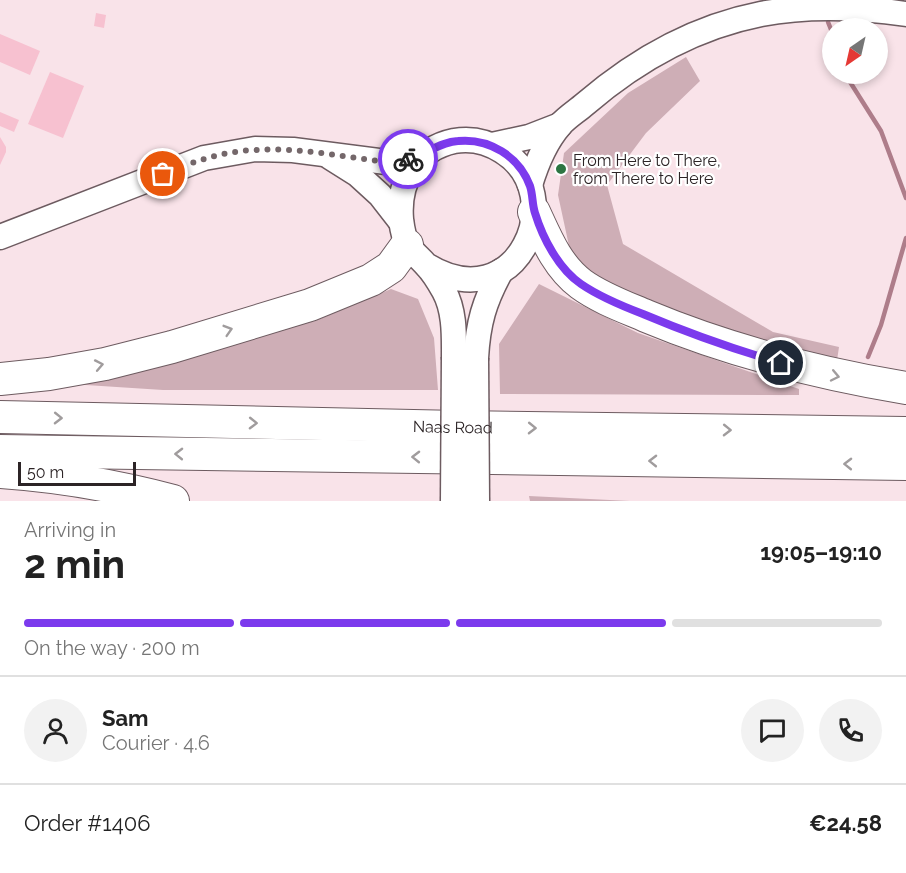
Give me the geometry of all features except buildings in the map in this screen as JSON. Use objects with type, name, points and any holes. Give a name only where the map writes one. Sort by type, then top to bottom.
[{"type":"highway","points":[[532,198],[550,247],[562,266],[580,284],[610,300],[698,337],[742,351],[800,368],[906,388]]},
{"type":"highway","points":[[0,379],[49,374],[105,364],[172,347],[310,305],[370,280],[391,267],[412,244]]},
{"type":"highway","name":"Naas Road","points":[[0,417],[459,427],[906,433]]},
{"type":"highway","name":"Naas Road","points":[[0,452],[906,465]]},
{"type":"highway","points":[[0,471],[48,476],[136,491],[173,501]]},
{"type":"street","points":[[492,145],[529,137],[560,125],[610,83],[638,64],[691,36],[729,23],[761,14],[797,9],[840,8],[906,14]]},
{"type":"street","points":[[532,198],[521,169],[508,155],[492,145],[474,140],[456,141],[438,146],[423,156],[411,169],[403,186],[400,204],[412,244],[441,274],[456,279],[487,278],[513,263],[522,251],[528,238],[532,198],[535,167],[560,125]]},
{"type":"street","points":[[0,237],[204,158],[255,150],[293,150],[394,163],[423,156]]},
{"type":"street","points":[[328,155],[357,174],[381,195],[445,292],[465,358],[477,501]]},
{"type":"street","points":[[453,501],[465,358],[478,330],[488,295],[501,271]]},
{"type":"shaded area","points":[[686,57],[700,81],[646,133],[607,185],[623,244],[773,332],[839,347],[836,367],[678,320],[574,269],[558,195],[564,153],[628,93]]},
{"type":"shaded area","points":[[539,284],[638,333],[799,389],[799,395],[500,394],[499,344]]},
{"type":"shaded area","points":[[391,289],[418,299],[434,338],[438,390],[163,390],[55,383],[315,321]]},
{"type":"shaded area","points":[[529,496],[630,501],[530,501]]},
{"type":"waterway","points":[[851,84],[881,131],[906,198]]},
{"type":"waterway","points":[[868,357],[881,325],[906,238]]},
{"type":"way so far","points":[[163,174],[204,158],[255,150],[293,150],[394,163],[408,159]]},
{"type":"place","name":"From Here to There, from There to Here","points":[[561,169]]},
{"type":"route","points":[[408,159],[423,156],[438,146],[456,141],[474,140],[492,145],[508,155],[521,169],[530,185],[534,212],[550,247],[562,266],[580,284],[610,300],[698,337],[781,363]]}]
